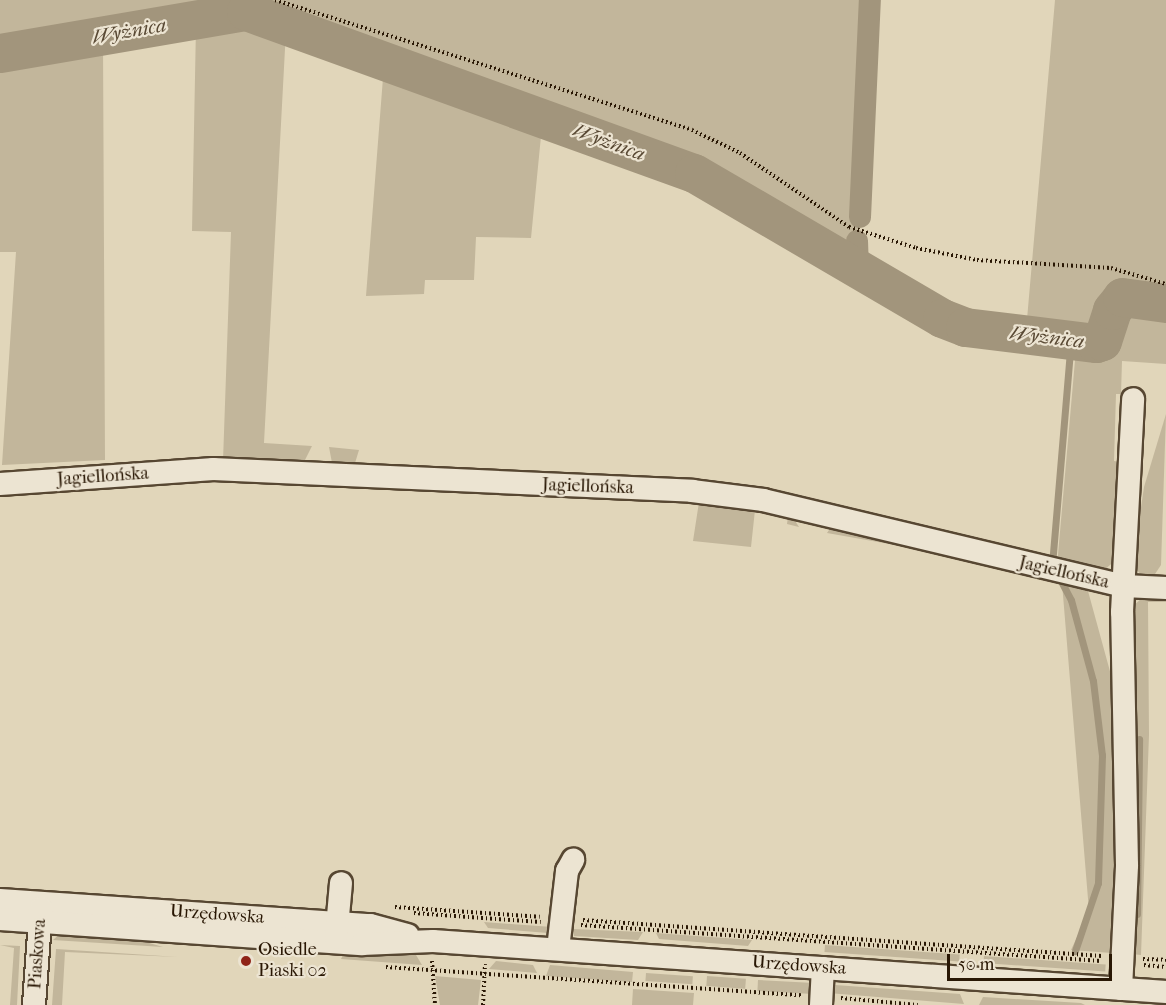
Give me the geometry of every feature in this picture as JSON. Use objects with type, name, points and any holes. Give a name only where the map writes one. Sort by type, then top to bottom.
[{"type":"street","points":[[1121,989],[1127,865],[1124,586],[1133,399]]},
{"type":"street","name":"Jagiellońska","points":[[0,484],[213,469],[692,491],[764,500],[1124,586],[1166,588]]},
{"type":"street","points":[[558,949],[568,864]]},
{"type":"street","points":[[336,933],[341,883]]},
{"type":"street","name":"Urzędowska","points":[[0,900],[40,913]]},
{"type":"street","name":"Urzędowska","points":[[0,919],[40,913],[336,933],[370,925],[433,940],[480,944],[1166,992]]},
{"type":"street","name":"Piaskowa","points":[[34,1005],[40,913]]},
{"type":"street","points":[[821,1001],[823,968]]},
{"type":"path","points":[[274,0],[692,130],[740,153],[829,215],[860,231],[916,248],[977,260],[1111,268],[1166,284]]},
{"type":"path","points":[[472,913],[1166,960]]},
{"type":"path","points":[[433,940],[432,970],[435,1005]]},
{"type":"path","points":[[480,944],[487,975],[483,1005]]},
{"type":"path","points":[[378,966],[821,1001],[918,1005]]},
{"type":"shaded area","points":[[0,0],[870,0],[858,262],[691,163],[245,4],[128,29],[0,47]]},
{"type":"shaded area","points":[[1055,0],[1166,0],[1166,364],[1122,361],[1121,394],[1116,394],[1114,461],[1120,462],[1117,559],[1103,571],[1057,566],[1076,349],[1025,342]]},
{"type":"shaded area","points":[[243,17],[286,30],[264,443],[312,446],[304,462],[223,461],[231,232],[192,231],[196,26]]},
{"type":"shaded area","points":[[103,43],[105,460],[2,465],[16,252],[0,252],[0,60]]},
{"type":"shaded area","points":[[384,65],[542,126],[531,238],[476,237],[474,280],[425,280],[424,294],[366,296]]},
{"type":"shaded area","points":[[1166,414],[1161,565],[1153,577],[1145,579],[1135,568],[1135,548],[1144,487]]},
{"type":"shaded area","points":[[329,447],[359,450],[355,463],[332,463]]},
{"type":"shaded area","points":[[699,502],[790,513],[799,527],[787,524],[788,517],[755,510],[751,547],[693,541]]},
{"type":"shaded area","points":[[833,524],[1084,587],[1088,591],[1114,686],[1121,872],[1112,953],[1071,950],[1089,911],[1062,583],[946,554],[827,533]]},
{"type":"shaded area","points":[[1166,596],[1166,602],[1148,602],[1149,735],[1141,955],[1131,954],[1130,609],[1142,598]]},
{"type":"shaded area","points":[[484,922],[552,927],[548,933],[488,928]]},
{"type":"shaded area","points":[[572,929],[643,932],[638,940],[574,936]]},
{"type":"shaded area","points":[[63,931],[122,935],[163,947],[53,940]]},
{"type":"shaded area","points":[[656,933],[752,940],[748,946],[659,939]]},
{"type":"shaded area","points":[[0,945],[20,946],[17,1005],[10,1005],[14,948]]},
{"type":"shaded area","points":[[825,945],[960,954],[959,961],[825,952]]},
{"type":"shaded area","points":[[56,949],[178,957],[65,952],[62,1005],[52,1005]]},
{"type":"shaded area","points":[[345,951],[416,955],[422,965],[341,959]]},
{"type":"shaded area","points":[[984,956],[1106,965],[1105,971],[984,963]]},
{"type":"shaded area","points":[[496,961],[533,965],[537,973],[489,969]]},
{"type":"shaded area","points":[[550,965],[633,972],[632,982],[546,976]]},
{"type":"shaded area","points":[[646,973],[693,976],[692,984],[645,981]]},
{"type":"shaded area","points":[[435,976],[481,980],[478,1005],[440,1005]]},
{"type":"shaded area","points":[[707,976],[746,979],[745,989],[706,986]]},
{"type":"shaded area","points":[[758,980],[814,983],[813,994],[757,991]]},
{"type":"shaded area","points":[[835,985],[960,994],[964,1004],[828,993]]},
{"type":"shaded area","points":[[633,989],[694,993],[693,1005],[632,1005]]},
{"type":"shaded area","points":[[983,997],[1081,1003],[1085,1005],[979,1005]]},
{"type":"waterway","points":[[860,217],[870,0]]},
{"type":"waterway","name":"Wyżnica","points":[[0,53],[246,11],[694,173],[942,318],[965,327],[1096,343],[1102,341],[1112,310],[1122,297],[1166,303]]},
{"type":"waterway","points":[[857,241],[858,269]]},
{"type":"waterway","points":[[1052,565],[1071,341]]},
{"type":"waterway","points":[[1062,583],[1071,600],[1093,681],[1102,755],[1098,883],[1075,951]]},
{"type":"waterway","points":[[1137,914],[1139,739]]},
{"type":"place","name":"Osiedle Piaski 02","points":[[246,961]]}]
